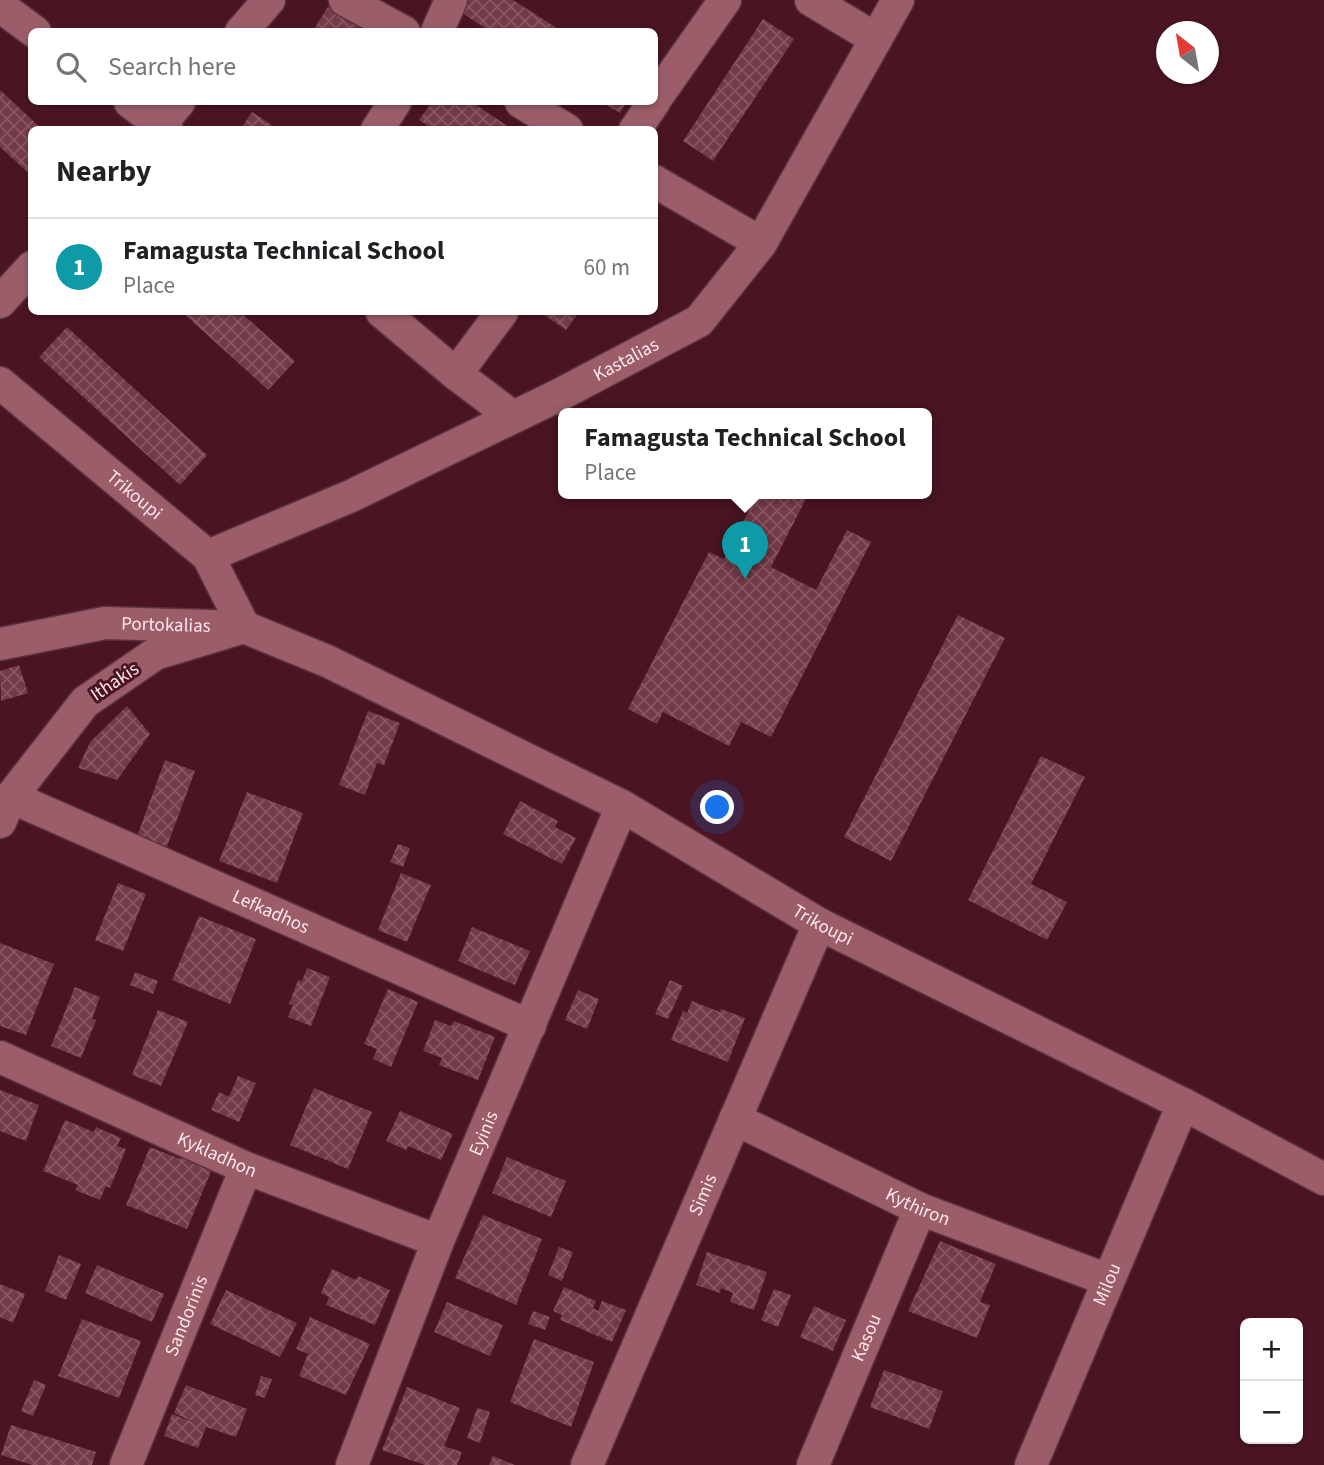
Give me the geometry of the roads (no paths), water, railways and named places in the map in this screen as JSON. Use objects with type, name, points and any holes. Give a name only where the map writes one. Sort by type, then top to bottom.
[{"type":"street","points":[[244,28],[269,0]]},
{"type":"street","points":[[345,0],[397,28]]},
{"type":"street","points":[[439,28],[451,0]]},
{"type":"street","points":[[658,95],[725,0]]},
{"type":"street","points":[[811,0],[876,39]]},
{"type":"street","name":"Kastalias","points":[[208,556],[351,496],[513,417],[699,321],[761,243],[898,0]]},
{"type":"street","points":[[0,6],[30,28]]},
{"type":"street","points":[[136,105],[165,121]]},
{"type":"street","points":[[380,126],[393,105]]},
{"type":"street","points":[[526,105],[561,126]]},
{"type":"street","points":[[638,126],[651,105]]},
{"type":"street","points":[[658,183],[761,243]]},
{"type":"street","points":[[0,302],[28,271]]},
{"type":"street","points":[[386,315],[513,417]]},
{"type":"street","points":[[456,373],[500,315]]},
{"type":"street","name":"Trikoupi","points":[[0,383],[208,556],[244,626]]},
{"type":"street","name":"Portokalias","points":[[0,644],[106,623],[244,626],[327,661]]},
{"type":"street","name":"Ithakis","points":[[5,809],[85,702],[155,654],[244,626]]},
{"type":"street","name":"Trikoupi","points":[[327,661],[622,806],[820,925],[1183,1104],[1324,1179]]},
{"type":"street","name":"Eyinis","points":[[352,1465],[438,1241],[622,806]]},
{"type":"street","name":"Lefkadhos","points":[[5,809],[530,1026]]},
{"type":"street","name":"Simis","points":[[587,1465],[820,925]]},
{"type":"street","name":"Kykladhon","points":[[0,1056],[246,1168],[438,1241]]},
{"type":"street","name":"Milou","points":[[1031,1465],[1183,1104]]},
{"type":"street","name":"Kythiron","points":[[735,1119],[920,1209],[1108,1280]]},
{"type":"street","name":"Sandorinis","points":[[126,1465],[246,1168]]},
{"type":"street","name":"Kasou","points":[[813,1465],[920,1209]]},
{"type":"place","name":"Famagusta Technical School","points":[[745,579]]}]
